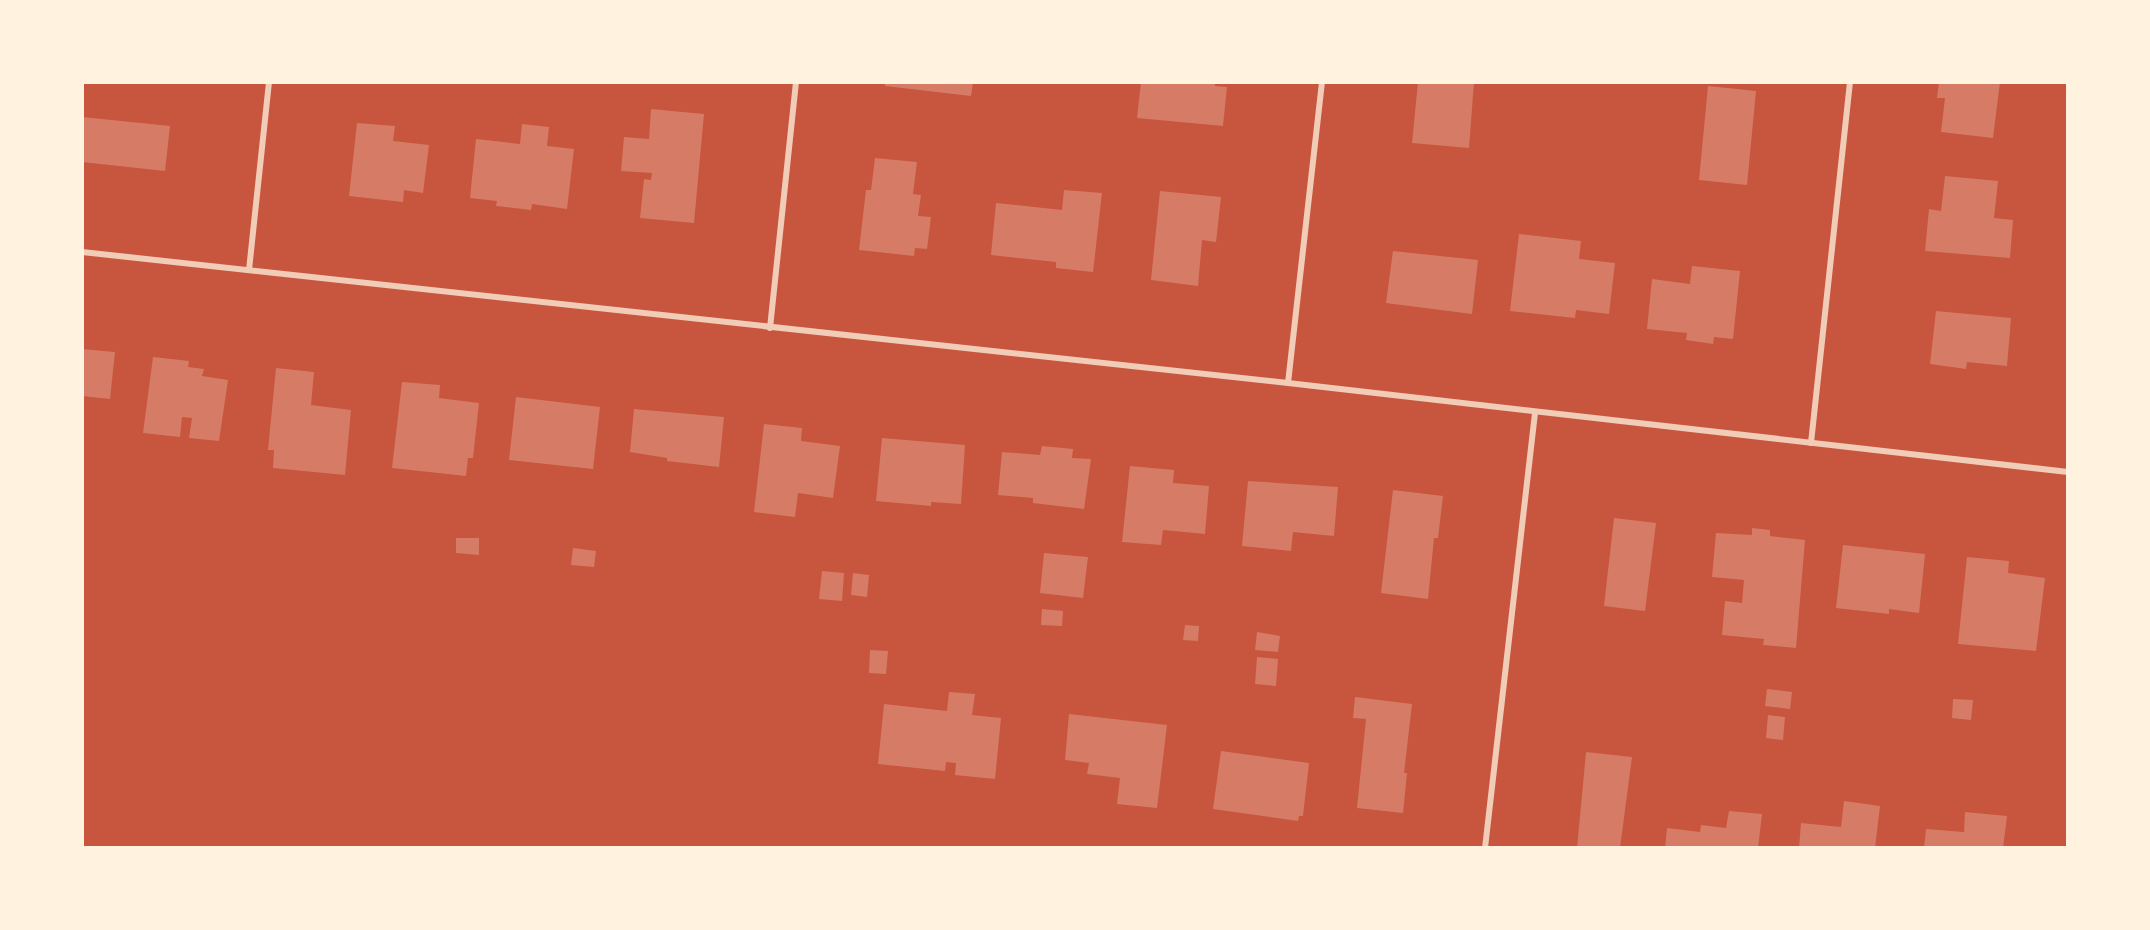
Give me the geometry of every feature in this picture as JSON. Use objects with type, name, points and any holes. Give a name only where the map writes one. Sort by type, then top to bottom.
[{"type":"street","points":[[249,270],[269,82]]},
{"type":"street","points":[[770,328],[796,82]]},
{"type":"street","points":[[1288,383],[1322,82]]},
{"type":"street","points":[[1811,443],[1850,82]]},
{"type":"street","points":[[82,252],[1288,383],[2067,472]]},
{"type":"street","points":[[1485,848],[1535,413]]},
{"type":"building","points":[[885,82],[973,82],[971,96],[885,86]]},
{"type":"building","points":[[1141,82],[1215,82],[1215,86],[1227,87],[1223,126],[1137,118]]},
{"type":"building","points":[[1418,82],[1474,82],[1469,148],[1412,143]]},
{"type":"building","points":[[1939,82],[2000,82],[1993,138],[1941,132],[1945,98],[1937,98]]},
{"type":"building","points":[[1708,86],[1756,91],[1747,185],[1699,180]]},
{"type":"building","points":[[651,109],[704,114],[694,223],[640,218],[644,179],[651,180],[652,173],[621,171],[624,137],[649,139]]},
{"type":"building","points":[[82,117],[170,126],[165,171],[82,162]]},
{"type":"building","points":[[357,123],[395,126],[393,141],[429,145],[423,193],[404,190],[403,202],[349,196]]},
{"type":"building","points":[[522,124],[549,127],[547,146],[574,149],[567,209],[532,204],[531,210],[496,206],[497,201],[470,198],[476,139],[520,144]]},
{"type":"building","points":[[875,158],[917,162],[913,194],[921,195],[918,216],[931,217],[927,249],[915,248],[914,256],[859,250],[866,190],[871,190]]},
{"type":"building","points":[[1945,176],[1998,181],[1994,218],[2013,220],[2010,258],[1925,251],[1929,209],[1941,211]]},
{"type":"building","points":[[1064,190],[1102,193],[1093,272],[1056,268],[1056,262],[991,255],[996,203],[1062,210]]},
{"type":"building","points":[[1160,191],[1221,197],[1216,242],[1202,240],[1198,286],[1151,280]]},
{"type":"building","points":[[1519,234],[1581,241],[1579,259],[1615,263],[1609,314],[1576,310],[1575,318],[1510,311]]},
{"type":"building","points":[[1393,251],[1478,260],[1472,314],[1386,303]]},
{"type":"building","points":[[1692,266],[1740,271],[1733,339],[1714,337],[1713,344],[1686,340],[1687,333],[1647,329],[1652,279],[1690,284]]},
{"type":"building","points":[[1936,311],[2011,318],[2007,366],[1967,362],[1966,369],[1930,364]]},
{"type":"building","points":[[82,349],[115,352],[110,399],[82,396]]},
{"type":"building","points":[[153,357],[189,361],[188,367],[204,369],[202,376],[228,380],[219,441],[189,438],[192,418],[182,417],[180,437],[143,433]]},
{"type":"building","points":[[276,368],[314,372],[311,405],[351,410],[345,475],[273,468],[274,450],[268,450]]},
{"type":"building","points":[[402,382],[440,385],[439,398],[479,403],[473,458],[468,458],[466,476],[392,468]]},
{"type":"building","points":[[516,397],[600,407],[593,469],[509,460]]},
{"type":"building","points":[[634,409],[724,417],[719,467],[667,461],[667,458],[630,452]]},
{"type":"building","points":[[764,424],[802,428],[801,441],[840,446],[833,498],[798,493],[795,517],[754,512]]},
{"type":"building","points":[[882,438],[965,445],[961,504],[931,502],[931,506],[876,501]]},
{"type":"building","points":[[1042,446],[1073,449],[1072,458],[1091,459],[1084,509],[1033,503],[1033,498],[998,495],[1002,452],[1040,455]]},
{"type":"building","points":[[1130,466],[1174,470],[1173,483],[1209,486],[1205,534],[1163,530],[1161,545],[1122,542]]},
{"type":"building","points":[[1248,481],[1338,487],[1334,536],[1293,532],[1291,551],[1242,546]]},
{"type":"building","points":[[1393,490],[1443,496],[1438,538],[1434,538],[1428,599],[1381,593]]},
{"type":"building","points":[[1614,518],[1656,523],[1645,611],[1604,606]]},
{"type":"building","points":[[1752,528],[1770,530],[1770,536],[1805,540],[1796,648],[1763,645],[1764,639],[1722,635],[1725,601],[1742,603],[1744,580],[1712,577],[1716,533],[1752,535]]},
{"type":"building","points":[[456,538],[479,538],[479,555],[456,553]]},
{"type":"building","points":[[1843,545],[1925,554],[1919,613],[1889,609],[1889,614],[1836,608]]},
{"type":"building","points":[[573,548],[596,551],[594,567],[571,565]]},
{"type":"building","points":[[1044,553],[1088,557],[1083,598],[1040,593]]},
{"type":"building","points":[[1967,557],[2009,561],[2008,573],[2045,578],[2036,651],[1958,644]]},
{"type":"building","points":[[822,571],[844,573],[842,601],[819,599]]},
{"type":"building","points":[[853,573],[869,575],[867,597],[851,595]]},
{"type":"building","points":[[1042,609],[1063,611],[1062,626],[1041,625]]},
{"type":"building","points":[[1185,625],[1199,626],[1198,641],[1183,640]]},
{"type":"building","points":[[1257,632],[1280,636],[1278,652],[1255,650]]},
{"type":"building","points":[[870,650],[888,651],[886,674],[869,673]]},
{"type":"building","points":[[1257,657],[1278,659],[1276,686],[1255,684]]},
{"type":"building","points":[[1767,689],[1792,692],[1790,709],[1765,706]]},
{"type":"building","points":[[949,692],[975,694],[972,715],[1001,718],[995,779],[955,775],[956,763],[946,762],[945,771],[878,764],[884,704],[947,711]]},
{"type":"building","points":[[1355,697],[1412,704],[1404,773],[1407,773],[1403,813],[1357,808],[1366,719],[1353,718]]},
{"type":"building","points":[[1953,699],[1973,700],[1971,720],[1952,718]]},
{"type":"building","points":[[1069,714],[1167,725],[1157,808],[1117,804],[1120,778],[1087,774],[1089,763],[1065,760]]},
{"type":"building","points":[[1768,715],[1785,717],[1783,740],[1766,738]]},
{"type":"building","points":[[1221,751],[1309,763],[1303,816],[1299,816],[1298,821],[1213,809]]},
{"type":"building","points":[[1586,752],[1632,757],[1620,848],[1577,848]]},
{"type":"building","points":[[1844,801],[1880,806],[1875,848],[1799,848],[1801,823],[1841,827]]},
{"type":"building","points":[[1729,811],[1762,814],[1758,848],[1665,848],[1667,828],[1700,832],[1701,825],[1726,828]]},
{"type":"building","points":[[1965,812],[2007,816],[2003,848],[1924,848],[1926,829],[1964,832]]}]
